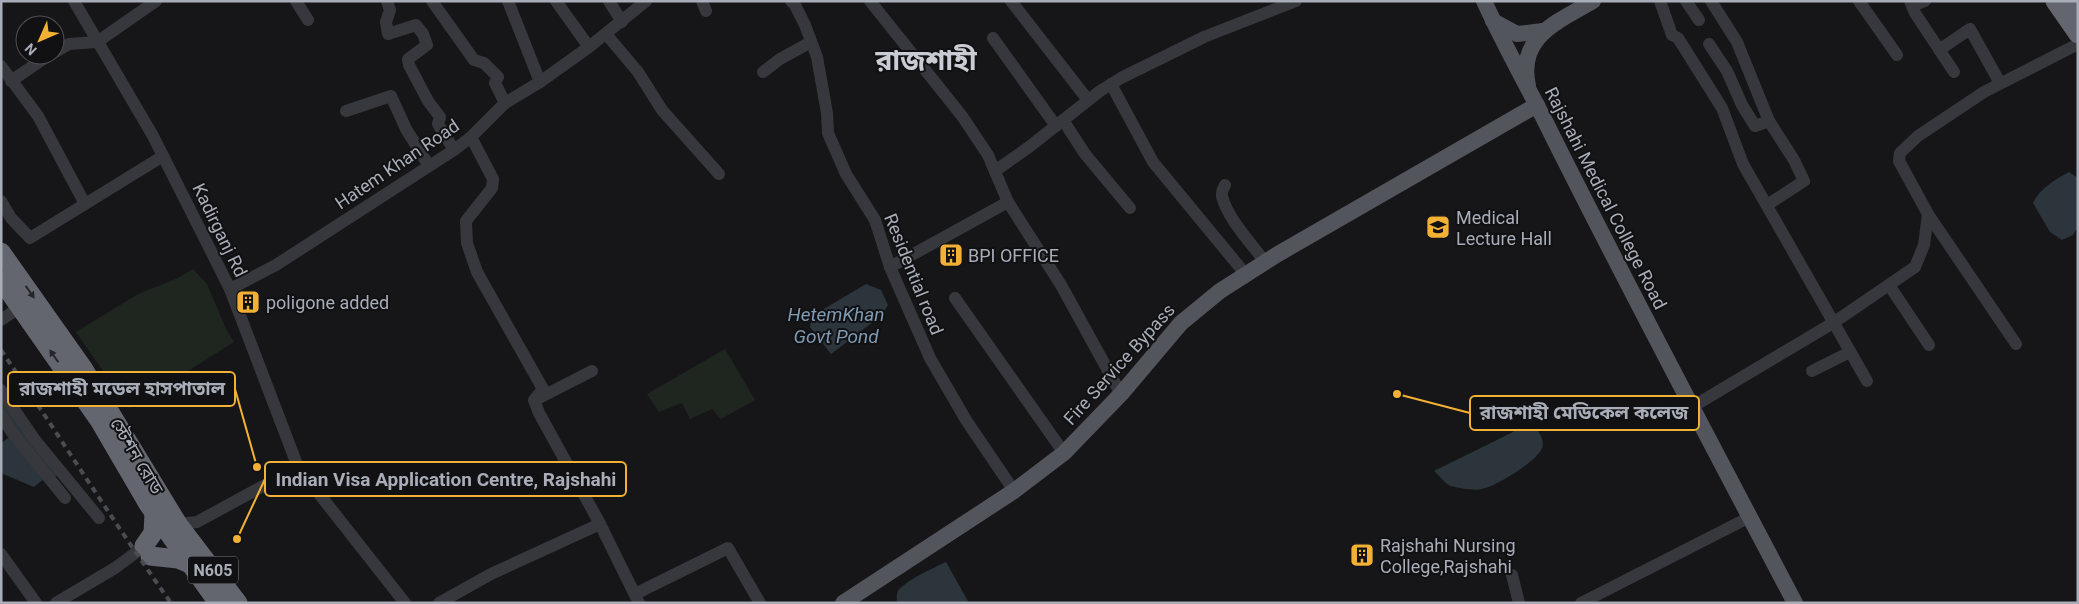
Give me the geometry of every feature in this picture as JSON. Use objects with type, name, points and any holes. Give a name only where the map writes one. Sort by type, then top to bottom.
[{"type":"highway","points":[[2070,8],[2078,34]]},
{"type":"highway","name":"স্টেশন রোড","points":[[1,252],[83,368],[181,532]]},
{"type":"highway","name":"স্টেশন রোড","points":[[1,280],[99,420],[154,513],[181,532]]},
{"type":"highway","points":[[154,513],[153,533],[147,551],[190,564]]},
{"type":"highway","name":"N605","points":[[181,532],[190,564],[218,603]]},
{"type":"highway","name":"N605","points":[[181,532],[238,603]]},
{"type":"main road","points":[[1484,1],[1530,98]]},
{"type":"main road","points":[[1530,98],[1526,68],[1531,48],[1543,31],[1593,1]]},
{"type":"main road","points":[[1493,20],[1517,34],[1543,31]]},
{"type":"main road","name":"Fire Service Bypass","points":[[843,603],[1014,492],[1064,454],[1121,394],[1181,322],[1220,291],[1247,276],[1265,262],[1530,98]]},
{"type":"main road","name":"Rajshahi Medical College Road","points":[[1530,98],[1795,603]]},
{"type":"main road","name":"Rajshahi Medical College Road","points":[[1530,98],[1788,603]]},
{"type":"street","name":"Kadirganj Rd","points":[[74,1],[163,156],[230,289],[298,467],[405,603]]},
{"type":"street","points":[[65,46],[69,44],[97,42],[156,1]]},
{"type":"street","points":[[296,1],[308,20]]},
{"type":"street","points":[[387,1],[390,10],[386,22],[388,34],[416,25],[423,34],[427,45],[408,59],[409,66],[428,101],[440,117],[438,124],[454,150]]},
{"type":"street","points":[[432,1],[474,60],[484,63],[498,77],[495,82],[505,103]]},
{"type":"street","points":[[508,1],[540,82]]},
{"type":"street","points":[[556,1],[589,47]]},
{"type":"street","points":[[609,1],[622,22]]},
{"type":"street","name":"Hatem Khan Road","points":[[230,289],[276,265],[454,150],[471,137],[505,103],[540,82],[589,47],[646,1]]},
{"type":"street","name":"Residential road","points":[[791,1],[805,25],[817,57],[827,113],[828,133],[846,174],[875,220],[890,267],[930,358],[966,420],[1014,492]]},
{"type":"street","points":[[870,1],[962,116],[988,155],[1008,202],[1061,285],[1121,394]]},
{"type":"street","points":[[1011,1],[1088,100]]},
{"type":"street","points":[[995,171],[1111,84],[1204,37],[1296,1]]},
{"type":"street","points":[[1660,1],[1672,34],[1678,38],[1722,108],[1730,124],[1743,164],[1866,381]]},
{"type":"street","points":[[1686,1],[1699,20]]},
{"type":"street","points":[[1711,1],[1737,42],[1769,121],[1794,160],[1804,181],[1767,205]]},
{"type":"street","points":[[1859,1],[1897,55]]},
{"type":"street","points":[[1925,1],[1911,4],[1938,50],[1954,72]]},
{"type":"street","points":[[1938,50],[1970,29],[2000,83]]},
{"type":"street","points":[[606,34],[638,72],[662,110],[719,174]]},
{"type":"street","points":[[992,38],[1059,123],[1130,208]]},
{"type":"street","points":[[764,72],[780,59],[812,42]]},
{"type":"street","points":[[1709,44],[1728,70],[1742,105],[1755,126],[1769,121]]},
{"type":"street","points":[[2016,344],[1928,214],[1899,161],[1900,152],[1918,136],[1984,92],[2078,44]]},
{"type":"street","points":[[11,81],[34,65]]},
{"type":"street","points":[[1,66],[38,116],[85,204]]},
{"type":"street","points":[[1111,84],[1153,162],[1247,276]]},
{"type":"street","points":[[346,111],[391,96],[406,129],[429,166]]},
{"type":"street","points":[[471,137],[493,179],[492,188],[466,221],[467,243],[477,272],[543,389],[534,400]]},
{"type":"street","points":[[1,201],[11,218],[30,238],[163,156]]},
{"type":"street","points":[[1225,185],[1221,194],[1225,204],[1265,262]]},
{"type":"street","points":[[890,267],[1008,202]]},
{"type":"street","points":[[1692,407],[1833,324],[1915,267],[1924,245],[1928,214]]},
{"type":"street","points":[[1889,285],[1928,345]]},
{"type":"street","points":[[955,298],[1064,454]]},
{"type":"street","points":[[1,320],[20,307]]},
{"type":"street","points":[[1812,371],[1850,352]]},
{"type":"street","points":[[534,400],[592,371]]},
{"type":"street","points":[[1,390],[24,424],[99,518]]},
{"type":"street","points":[[534,400],[539,413],[600,524],[637,599],[728,548],[760,603]]},
{"type":"street","points":[[1,415],[11,431],[66,498]]},
{"type":"street","points":[[11,431],[24,424]]},
{"type":"street","points":[[56,603],[115,568],[298,467]]},
{"type":"street","points":[[1581,603],[1744,520]]},
{"type":"street","points":[[439,603],[491,574],[600,524]]},
{"type":"street","points":[[1,554],[36,603]]},
{"type":"street","points":[[1512,575],[1519,603]]},
{"type":"shaded area","points":[[193,269],[207,284],[226,329],[234,342],[129,408],[76,332],[138,294],[176,279]]},
{"type":"shaded area","points":[[725,349],[755,400],[721,419],[712,409],[690,419],[682,403],[659,412],[647,394]]},
{"type":"water","points":[[2069,172],[2078,178],[2078,227],[2073,235],[2062,240],[2050,232],[2033,203],[2053,181]]},
{"type":"water","name":"HetemKhan Govt Pond","points":[[866,284],[881,290],[888,305],[881,316],[831,354],[810,327],[812,316]]},
{"type":"water","points":[[1528,418],[1543,441],[1541,451],[1527,465],[1507,478],[1479,490],[1458,488],[1449,485],[1434,471],[1513,432]]},
{"type":"water","points":[[11,436],[45,478],[34,487],[3,474],[1,470],[1,443]]},
{"type":"water","points":[[946,562],[969,603],[897,603],[897,594],[901,587]]},
{"type":"waterway","points":[[1,406],[53,471]]},
{"type":"railway","points":[[1,350],[171,603]]},
{"type":"place","name":"Medical Lecture Hall","points":[[1438,227]]},
{"type":"place","name":"BPI OFFICE","points":[[951,255]]},
{"type":"place","name":"poligone added","points":[[248,302]]},
{"type":"place","name":"রাজশাহী মেডিকেল কলেজ","points":[[1397,394]]},
{"type":"place","name":"রাজশাহী মডেল হাসপাতাল","points":[[257,467]]},
{"type":"place","name":"Indian Visa Application Centre, Rajshahi","points":[[237,539]]},
{"type":"place","name":"Rajshahi Nursing College,Rajshahi","points":[[1362,555]]},
{"type":"district","name":"রাজশাহী","points":[[926,60]]}]
